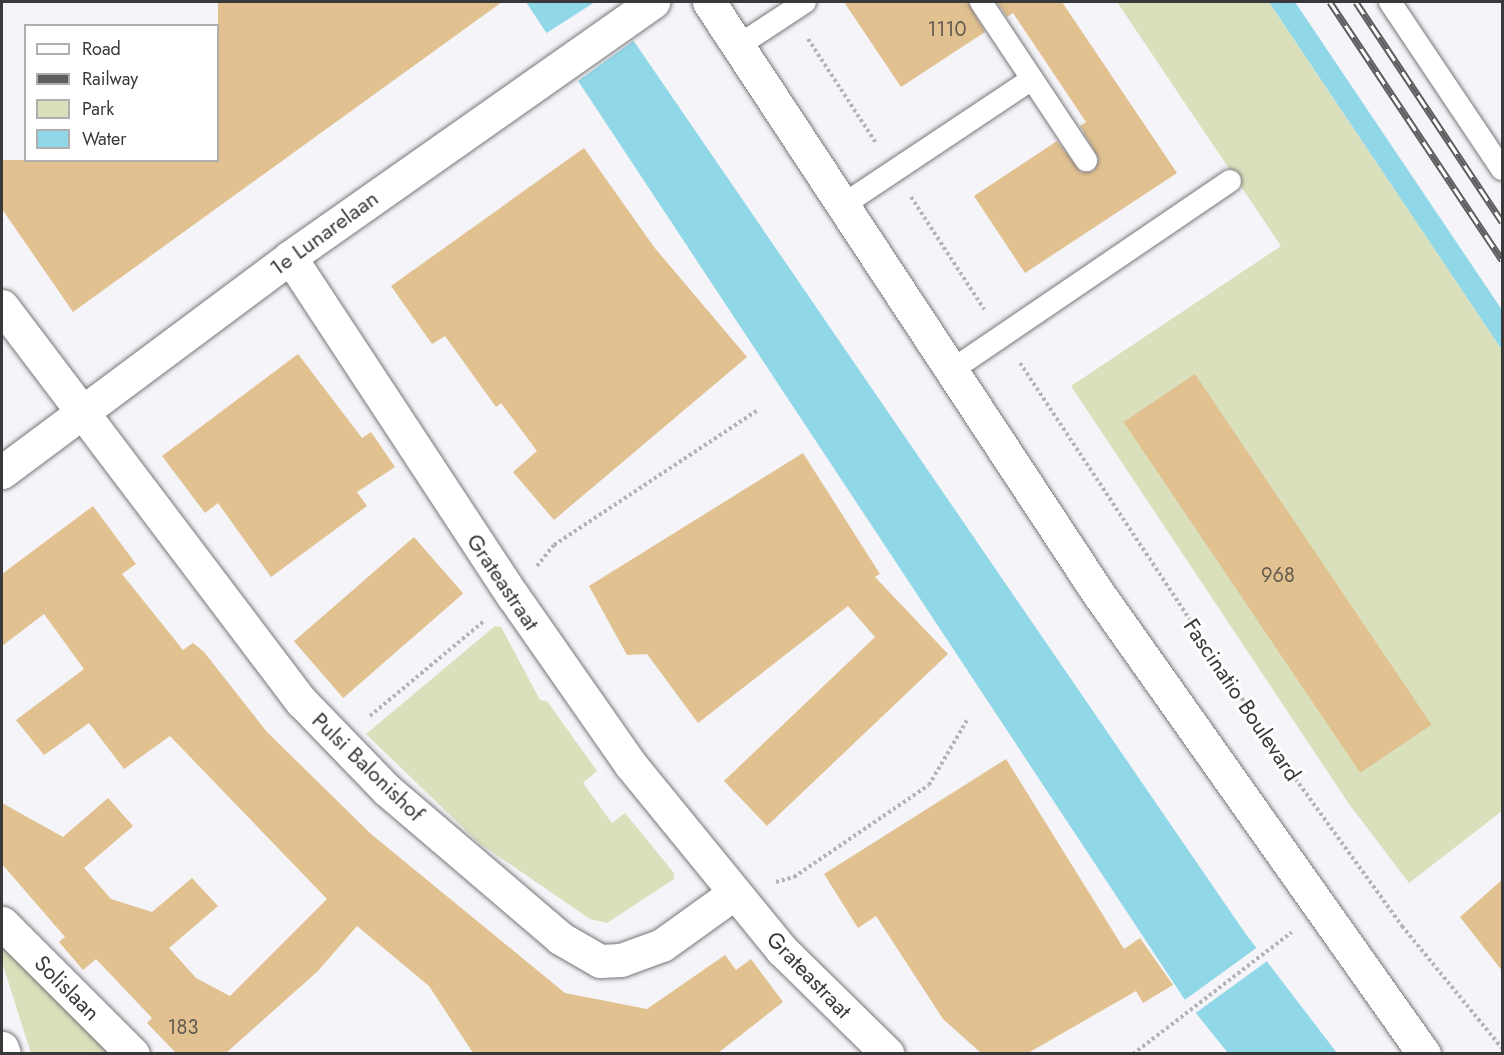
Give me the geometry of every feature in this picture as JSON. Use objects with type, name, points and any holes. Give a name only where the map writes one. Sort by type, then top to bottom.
[{"type":"street","name":"1e Lunarelaan","points":[[2,472],[290,257],[545,75],[653,2]]},
{"type":"street","points":[[709,2],[952,370],[1289,869],[1424,1053]]},
{"type":"street","name":"Grateastraat","points":[[290,257],[584,701],[733,894],[888,1053]]},
{"type":"street","name":"Pulsi Balonishof","points":[[2,306],[268,659],[338,743],[560,938],[600,960],[621,960],[662,945],[733,894]]},
{"type":"street","name":"Solislaan","points":[[2,923],[133,1053]]},
{"type":"street","points":[[2,1048],[4,1053]]},
{"type":"lane","points":[[981,2],[1086,160]]},
{"type":"lane","points":[[1390,2],[1503,169]]},
{"type":"lane","points":[[738,46],[797,6]]},
{"type":"lane","points":[[843,205],[1032,79]]},
{"type":"lane","points":[[952,370],[1230,181]]},
{"type":"path","name":"Fascinatio Boulevard","points":[[797,6],[894,171],[1292,774],[1402,926],[1503,1048]]},
{"type":"path","points":[[733,894],[794,877],[919,792],[968,720]]},
{"type":"path","points":[[1133,1053],[1289,934]]},
{"type":"green space","points":[[1117,2],[1269,2],[1502,350],[1502,811],[1409,883],[1349,804],[1071,386],[1281,246]]},
{"type":"green space","points":[[495,626],[501,627],[540,700],[547,701],[597,771],[583,783],[612,823],[625,813],[674,873],[674,879],[607,923],[590,919],[479,843],[366,734]]},
{"type":"green space","points":[[2,945],[110,1053],[31,1053],[2,962]]},
{"type":"water","points":[[526,2],[607,2],[1245,933],[1337,1053],[1228,1053],[1183,997]]},
{"type":"water","points":[[1269,2],[1295,2],[1502,310],[1502,350]]},
{"type":"pier","points":[[595,2],[611,2],[636,39],[574,84],[545,34]]},
{"type":"pier","points":[[1259,946],[1269,960],[1193,1015],[1183,1001]]},
{"type":"building","points":[[218,2],[502,2],[73,312],[2,209],[2,160],[219,162]]},
{"type":"building","points":[[844,2],[968,2],[985,32],[901,87]]},
{"type":"building","points":[[997,2],[1062,2],[1177,173],[1025,273],[974,196],[1057,141],[1081,172],[1094,171],[1099,159],[1080,126],[1086,122],[1013,13],[1007,17]]},
{"type":"building","points":[[584,148],[654,247],[747,357],[554,520],[513,472],[537,451],[501,403],[496,407],[445,336],[432,344],[391,286]]},
{"type":"building","points":[[298,354],[362,438],[371,432],[395,467],[357,492],[367,506],[271,577],[218,503],[205,513],[162,456]]},
{"type":"building","points":[[1195,374],[1432,725],[1360,773],[1124,422]]},
{"type":"building","points":[[803,453],[880,574],[875,577],[948,654],[767,826],[724,781],[875,637],[848,606],[698,723],[647,654],[627,655],[589,586]]},
{"type":"building","points":[[93,506],[136,564],[122,574],[183,650],[193,643],[204,652],[267,732],[371,834],[565,993],[647,1009],[725,955],[736,970],[751,959],[783,1002],[718,1053],[473,1053],[429,986],[357,926],[318,971],[226,1053],[176,1053],[147,1023],[152,1018],[96,959],[83,970],[59,942],[65,937],[2,864],[2,803],[63,837],[108,798],[133,826],[84,868],[111,899],[152,912],[192,878],[218,906],[169,948],[196,978],[230,996],[327,899],[170,736],[124,769],[89,723],[44,755],[16,720],[84,669],[44,614],[2,646],[2,574]]},
{"type":"building","points":[[414,537],[463,594],[343,698],[294,641]]},
{"type":"building","points":[[1006,759],[1124,949],[1140,938],[1173,985],[1143,1003],[1136,991],[1028,1053],[981,1053],[943,1019],[876,916],[858,928],[824,874]]},
{"type":"building","points":[[1503,879],[1503,972],[1460,917]]},
{"type":"railway","points":[[1330,2],[1502,260]]},
{"type":"railway","points":[[1356,2],[1502,222]]}]
